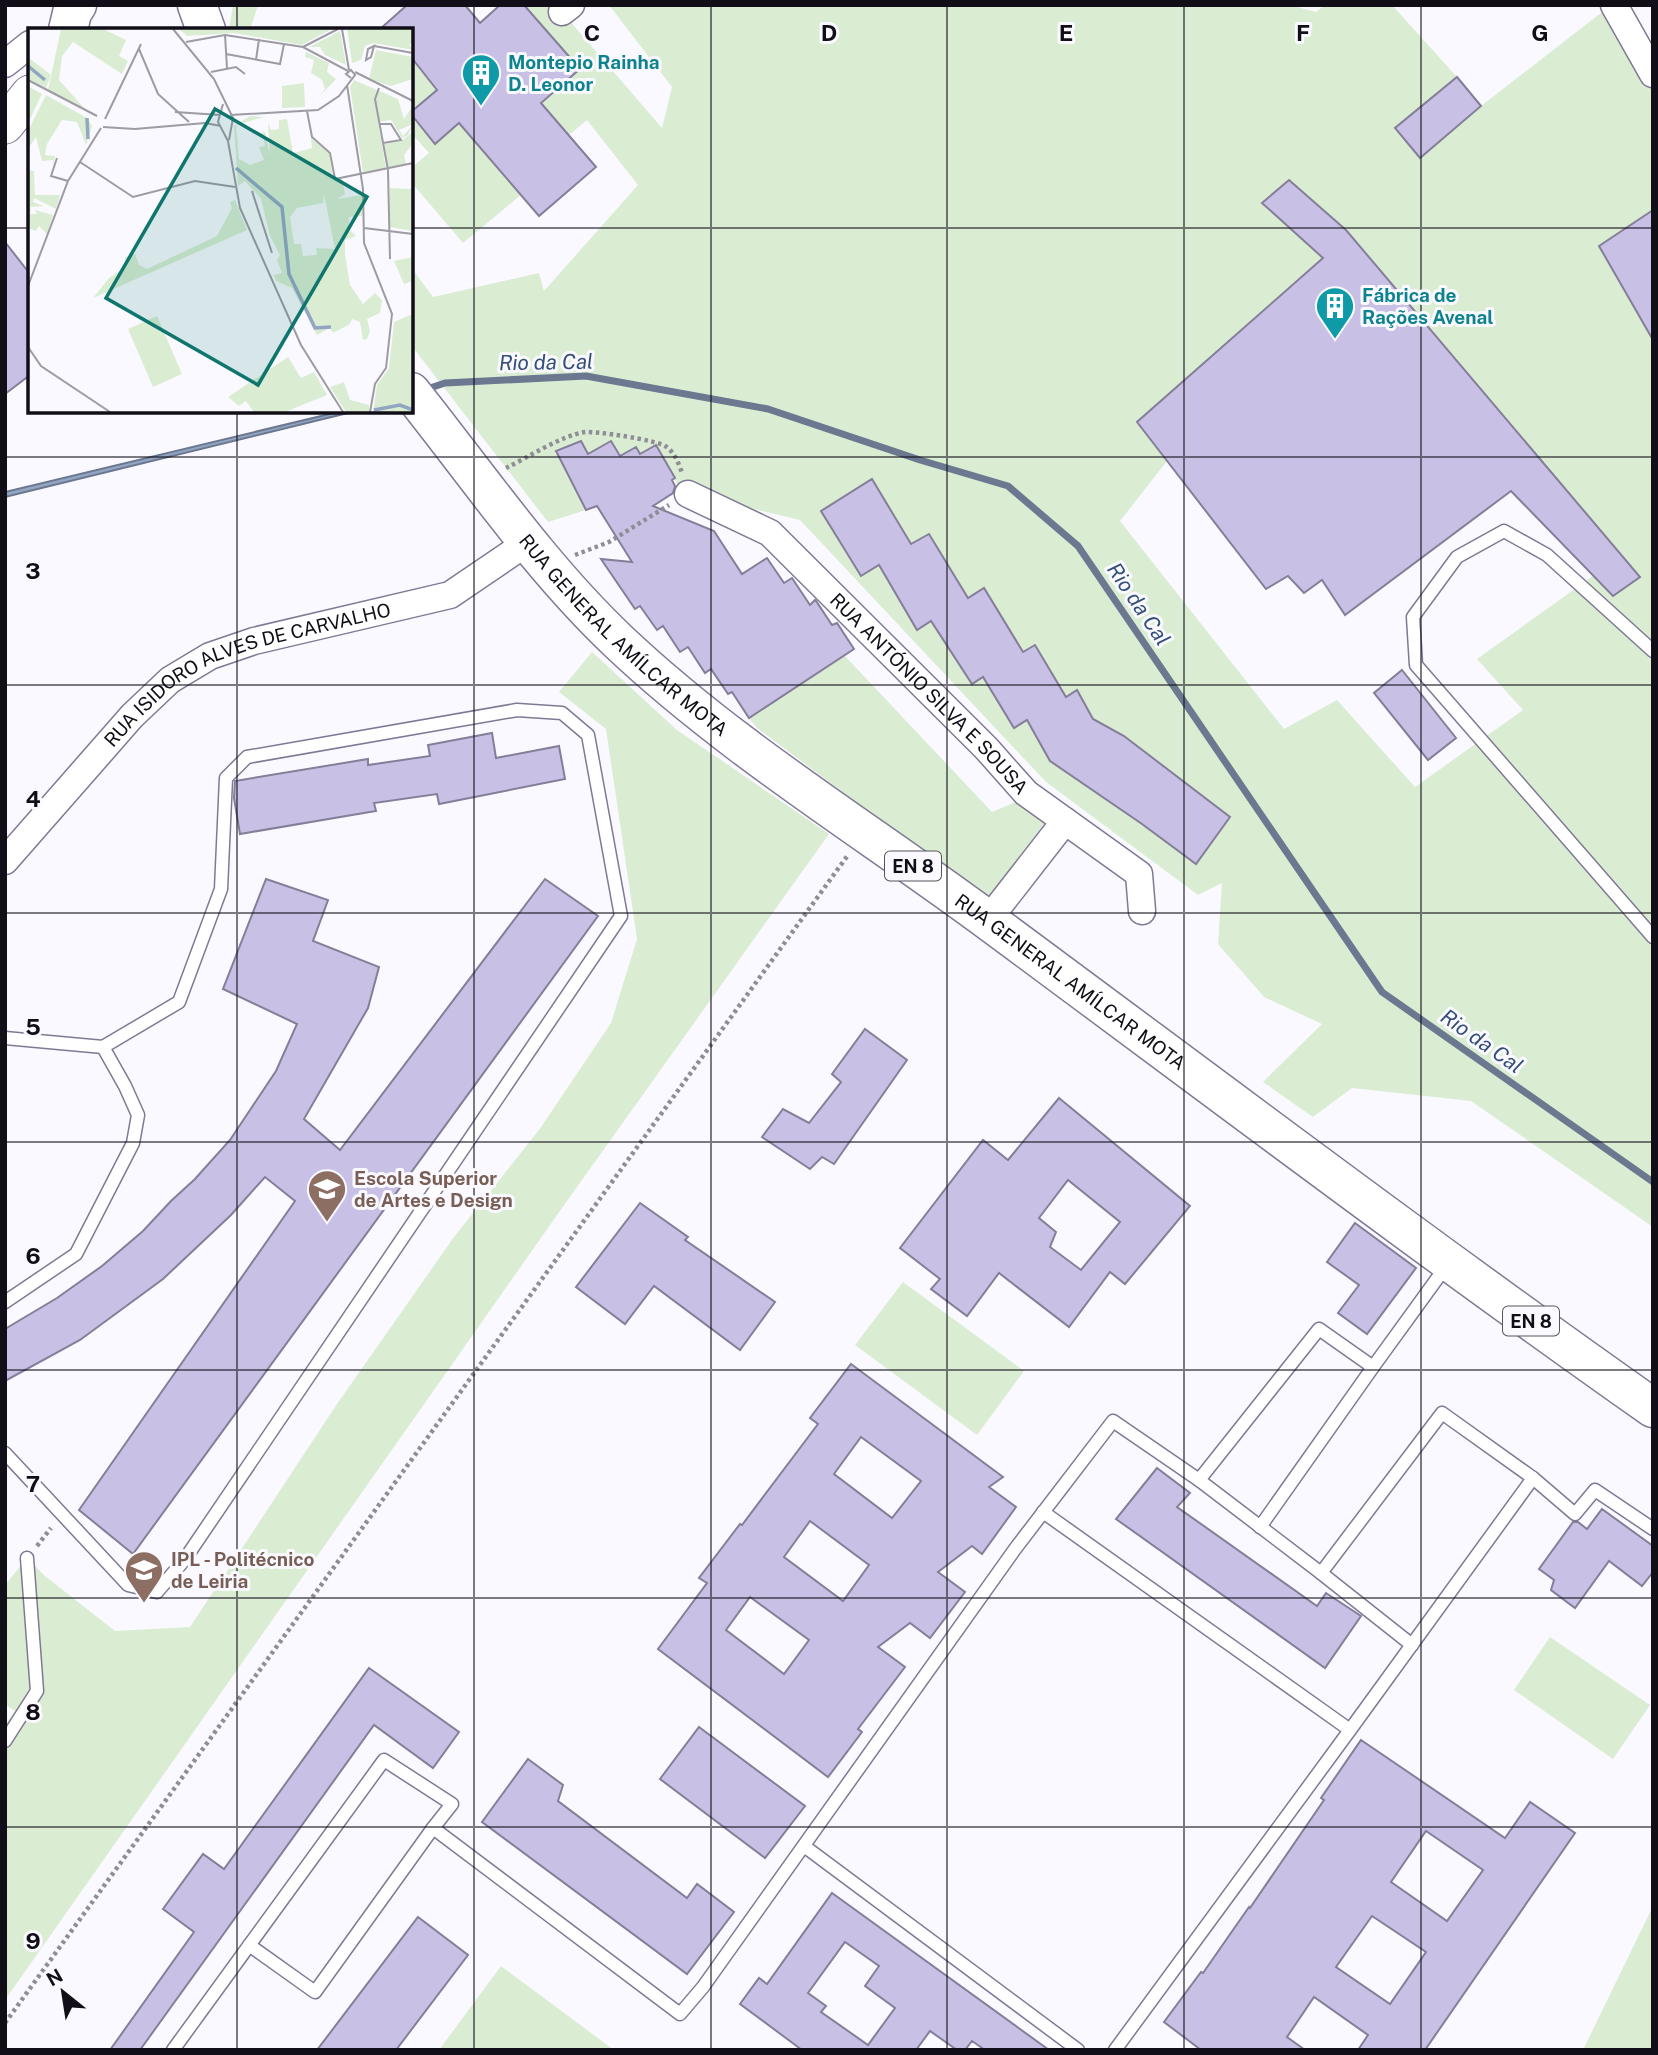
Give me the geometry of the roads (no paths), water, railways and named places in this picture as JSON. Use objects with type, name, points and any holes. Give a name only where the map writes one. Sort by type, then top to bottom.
[{"type":"main road","points":[[197,5],[205,28]]},
{"type":"main road","points":[[207,28],[219,5]]},
{"type":"main road","points":[[5,125],[28,96]]},
{"type":"main road","points":[[5,144],[28,135]]},
{"type":"main road","name":"RUA GENERAL AMÍLCAR MOTA","points":[[420,403],[528,542],[615,638],[673,691],[719,728],[988,920],[1450,1262],[1653,1408]]},
{"type":"street","points":[[1614,5],[1653,74]]},
{"type":"street","points":[[5,64],[28,46]]},
{"type":"street","name":"RUA ANTÓNIO SILVA E SOUSA","points":[[688,494],[770,533],[986,748],[1026,793],[1139,874],[1142,911]]},
{"type":"street","name":"RUA ISIDORO ALVES DE CARVALHO","points":[[5,861],[132,716],[170,680],[211,656],[254,641],[450,595],[528,542]]},
{"type":"street","points":[[988,920],[1065,821]]},
{"type":"lane","points":[[1653,652],[1547,555],[1504,531],[1457,557],[1413,617],[1416,665],[1653,937]]},
{"type":"lane","points":[[5,1038],[103,1047],[179,1002],[222,890],[226,778],[247,757],[517,710],[562,713],[588,735],[621,916],[185,1559],[157,1592],[128,1585],[5,1453]]},
{"type":"lane","points":[[5,1302],[76,1254],[133,1143],[138,1115],[103,1047]]},
{"type":"lane","points":[[1260,1527],[1450,1262]]},
{"type":"lane","points":[[1199,1480],[1319,1329],[1373,1367]]},
{"type":"lane","points":[[1321,1573],[1442,1413],[1533,1478],[1575,1514],[1595,1490],[1653,1529]]},
{"type":"lane","points":[[433,1828],[680,2014],[703,1987],[1015,1549],[1113,1421],[1199,1480],[1412,1645]]},
{"type":"lane","points":[[1115,2050],[1533,1478]]},
{"type":"lane","points":[[1043,1512],[1350,1730]]},
{"type":"lane","points":[[5,1741],[37,1690],[27,1558]]},
{"type":"lane","points":[[173,2050],[249,1945],[384,1760],[452,1804],[315,1992],[249,1945]]},
{"type":"lane","points":[[804,1846],[1078,2050]]},
{"type":"water","points":[[334,413],[348,413],[5,497],[5,492]]},
{"type":"waterway","name":"Rio da Cal","points":[[424,390],[445,383],[586,376],[768,409],[920,460],[1008,486],[1078,546],[1382,992],[1653,1182]]},
{"type":"place","name":"Montepio Rainha D. Leonor","points":[[481,107]]},
{"type":"place","name":"Fábrica de Rações Avenal","points":[[1335,340]]},
{"type":"place","name":"Escola Superior de Artes e Design","points":[[327,1223]]},
{"type":"place","name":"IPL - Politécnico de Leiria","points":[[144,1604]]}]
